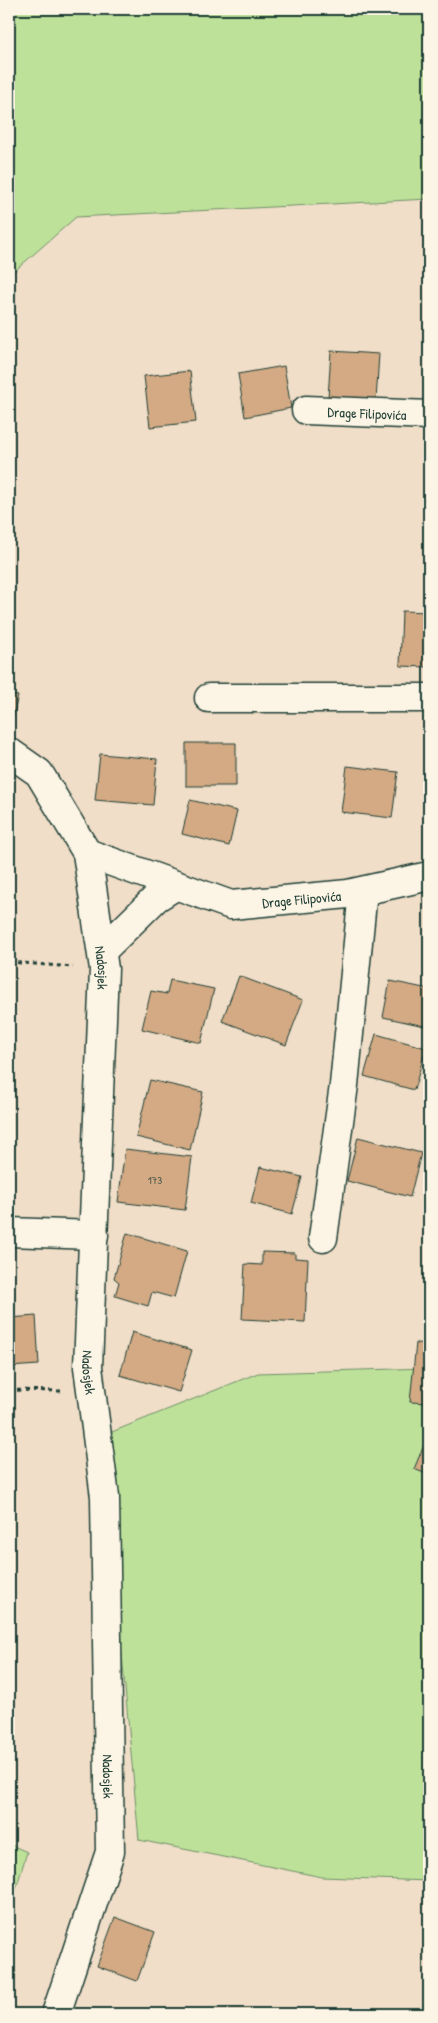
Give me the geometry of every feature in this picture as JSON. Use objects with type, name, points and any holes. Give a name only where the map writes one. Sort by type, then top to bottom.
[{"type":"street","name":"Drage Filipovića","points":[[306,410],[429,415]]},
{"type":"street","points":[[209,698],[429,698]]},
{"type":"street","name":"Nadosjek","points":[[9,752],[39,773],[88,853],[104,960],[88,1367],[105,1497],[110,1852],[56,2014]]},
{"type":"street","name":"Drage Filipovića","points":[[88,853],[230,905],[363,891],[429,876]]},
{"type":"street","points":[[104,960],[156,898],[175,886]]},
{"type":"street","points":[[323,1238],[344,1084],[363,891]]},
{"type":"street","points":[[9,1232],[94,1236]]},
{"type":"path","points":[[9,962],[104,960]]},
{"type":"path","points":[[9,1390],[91,1392]]},
{"type":"green space","points":[[9,9],[429,9],[429,199],[76,217],[10,275]]},
{"type":"green space","points":[[429,1368],[429,1881],[322,1877],[139,1840],[102,1436],[258,1373]]},
{"type":"green space","points":[[9,1844],[27,1852],[9,1912]]},
{"type":"building","points":[[331,351],[379,354],[376,401],[328,398]]},
{"type":"building","points":[[284,366],[291,408],[245,417],[238,374]]},
{"type":"building","points":[[190,371],[196,422],[150,427],[144,376]]},
{"type":"building","points":[[402,611],[429,612],[429,667],[400,666]]},
{"type":"building","points":[[9,694],[18,696],[9,734]]},
{"type":"building","points":[[186,743],[236,743],[236,786],[186,786]]},
{"type":"building","points":[[100,754],[157,759],[153,805],[95,800]]},
{"type":"building","points":[[347,766],[398,772],[392,818],[341,812]]},
{"type":"building","points":[[190,800],[237,811],[229,846],[182,834]]},
{"type":"building","points":[[239,976],[303,1000],[286,1045],[222,1021]]},
{"type":"building","points":[[170,980],[214,989],[201,1043],[142,1029],[151,991],[167,994]]},
{"type":"building","points":[[390,981],[429,989],[429,1027],[383,1017]]},
{"type":"building","points":[[376,1034],[426,1048],[414,1090],[364,1076]]},
{"type":"building","points":[[150,1080],[203,1092],[190,1150],[136,1137]]},
{"type":"building","points":[[358,1137],[421,1153],[410,1197],[347,1181]]},
{"type":"building","points":[[125,1149],[192,1157],[185,1210],[118,1202]]},
{"type":"building","points":[[260,1167],[302,1177],[292,1214],[251,1203]]},
{"type":"building","points":[[127,1233],[187,1251],[174,1298],[152,1292],[148,1306],[115,1296],[119,1282],[114,1278]]},
{"type":"building","points":[[262,1252],[295,1253],[295,1258],[308,1259],[305,1322],[242,1319],[245,1264],[262,1265]]},
{"type":"building","points":[[36,1316],[39,1365],[9,1367],[9,1318]]},
{"type":"building","points":[[132,1332],[192,1350],[179,1392],[120,1375]]},
{"type":"building","points":[[416,1343],[429,1344],[429,1403],[410,1402]]},
{"type":"building","points":[[429,1433],[429,1475],[414,1469]]},
{"type":"building","points":[[115,1917],[155,1932],[137,1981],[97,1966]]}]
